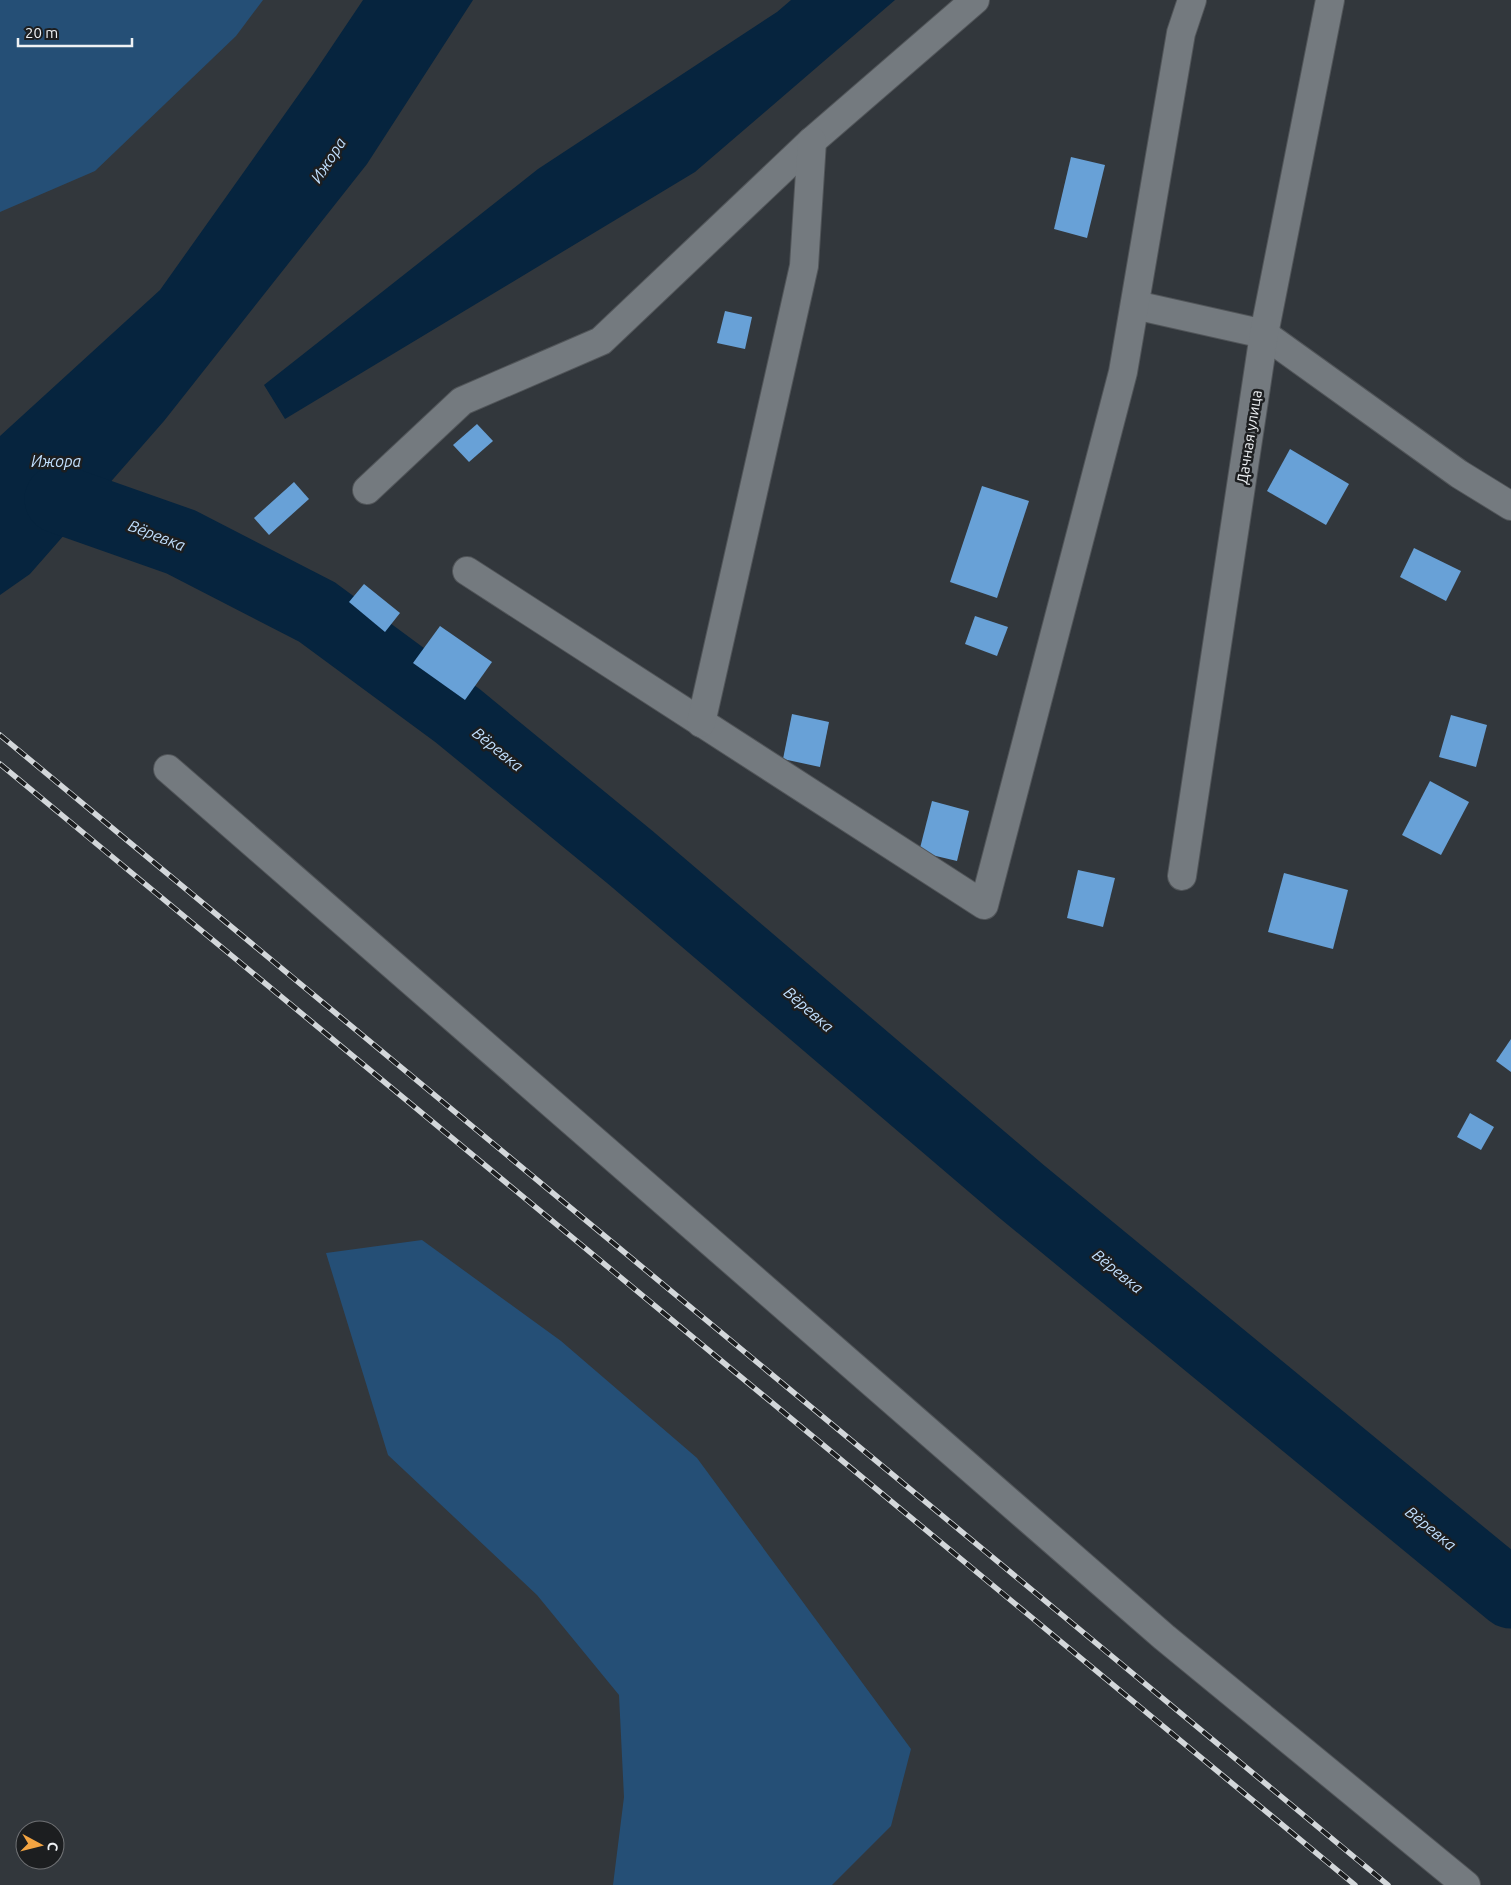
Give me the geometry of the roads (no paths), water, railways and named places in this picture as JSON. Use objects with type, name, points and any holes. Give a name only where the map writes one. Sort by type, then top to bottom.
[{"type":"street","points":[[367,490],[462,401],[601,341],[812,141],[975,0]]},
{"type":"street","points":[[468,571],[984,905],[1123,372],[1181,33],[1192,0]]},
{"type":"street","name":"Дачная улица","points":[[1182,876],[1264,334],[1330,0]]},
{"type":"street","points":[[701,723],[804,266],[812,141]]},
{"type":"street","points":[[1135,305],[1264,334],[1459,474],[1511,506]]},
{"type":"street","points":[[168,768],[1164,1637],[1466,1885]]},
{"type":"water","name":"Ижора","points":[[363,0],[473,0],[367,164],[164,421],[30,574],[0,595],[0,436],[160,290],[314,73]]},
{"type":"water","points":[[791,0],[895,0],[695,172],[285,419],[264,385],[538,169],[777,12]]},
{"type":"waterway","name":"Вёревка","points":[[59,499],[181,542],[317,612],[458,716],[631,858],[1021,1191],[1511,1594]]},
{"type":"railway","points":[[0,735],[1388,1885]]},
{"type":"railway","points":[[0,764],[1355,1885]]}]
